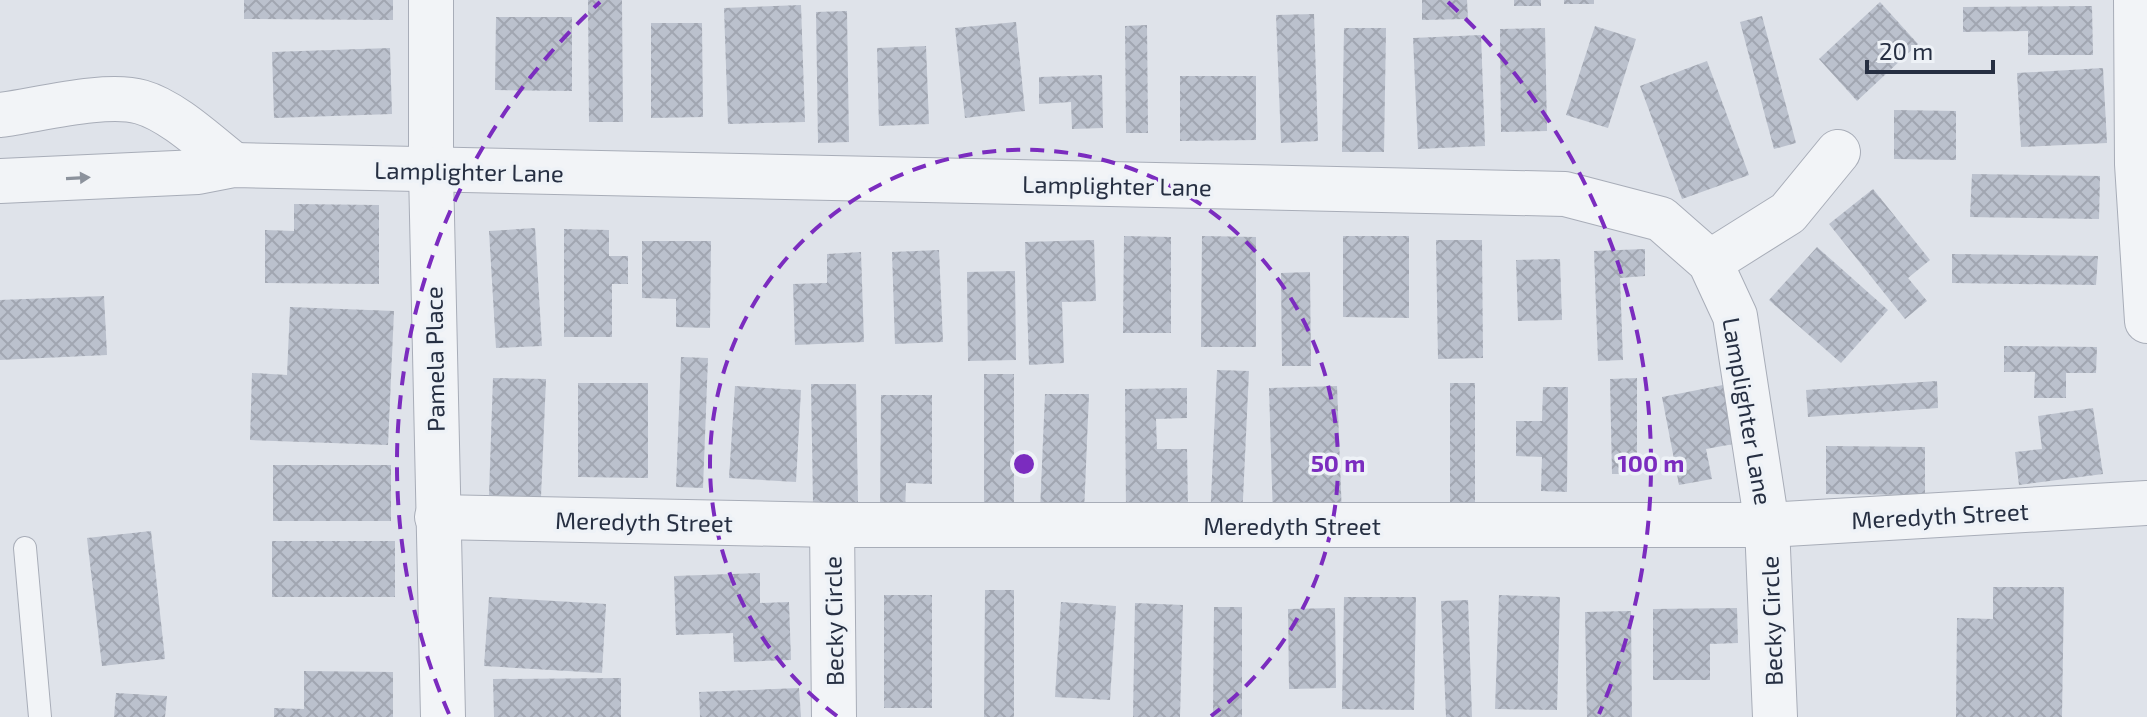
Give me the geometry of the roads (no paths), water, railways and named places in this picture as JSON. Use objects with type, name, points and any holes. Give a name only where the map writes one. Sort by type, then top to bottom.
[{"type":"street","name":"Pamela Place","points":[[431,0],[431,171],[443,717]]},
{"type":"street","points":[[2136,0],[2147,321]]},
{"type":"street","points":[[0,115],[110,98],[143,102],[183,126],[234,165]]},
{"type":"street","points":[[1710,262],[1788,213],[1838,152]]},
{"type":"street","name":"Lamplighter Lane","points":[[0,181],[198,172],[234,165],[1565,194],[1661,219],[1710,262],[1735,316],[1767,525]]},
{"type":"street","name":"Meredyth Street","points":[[437,517],[832,525],[1767,525],[2147,503]]},
{"type":"street","name":"Becky Circle","points":[[832,525],[834,717]]},
{"type":"street","name":"Becky Circle","points":[[1767,525],[1775,717]]},
{"type":"lane","points":[[25,548],[40,717]]}]
